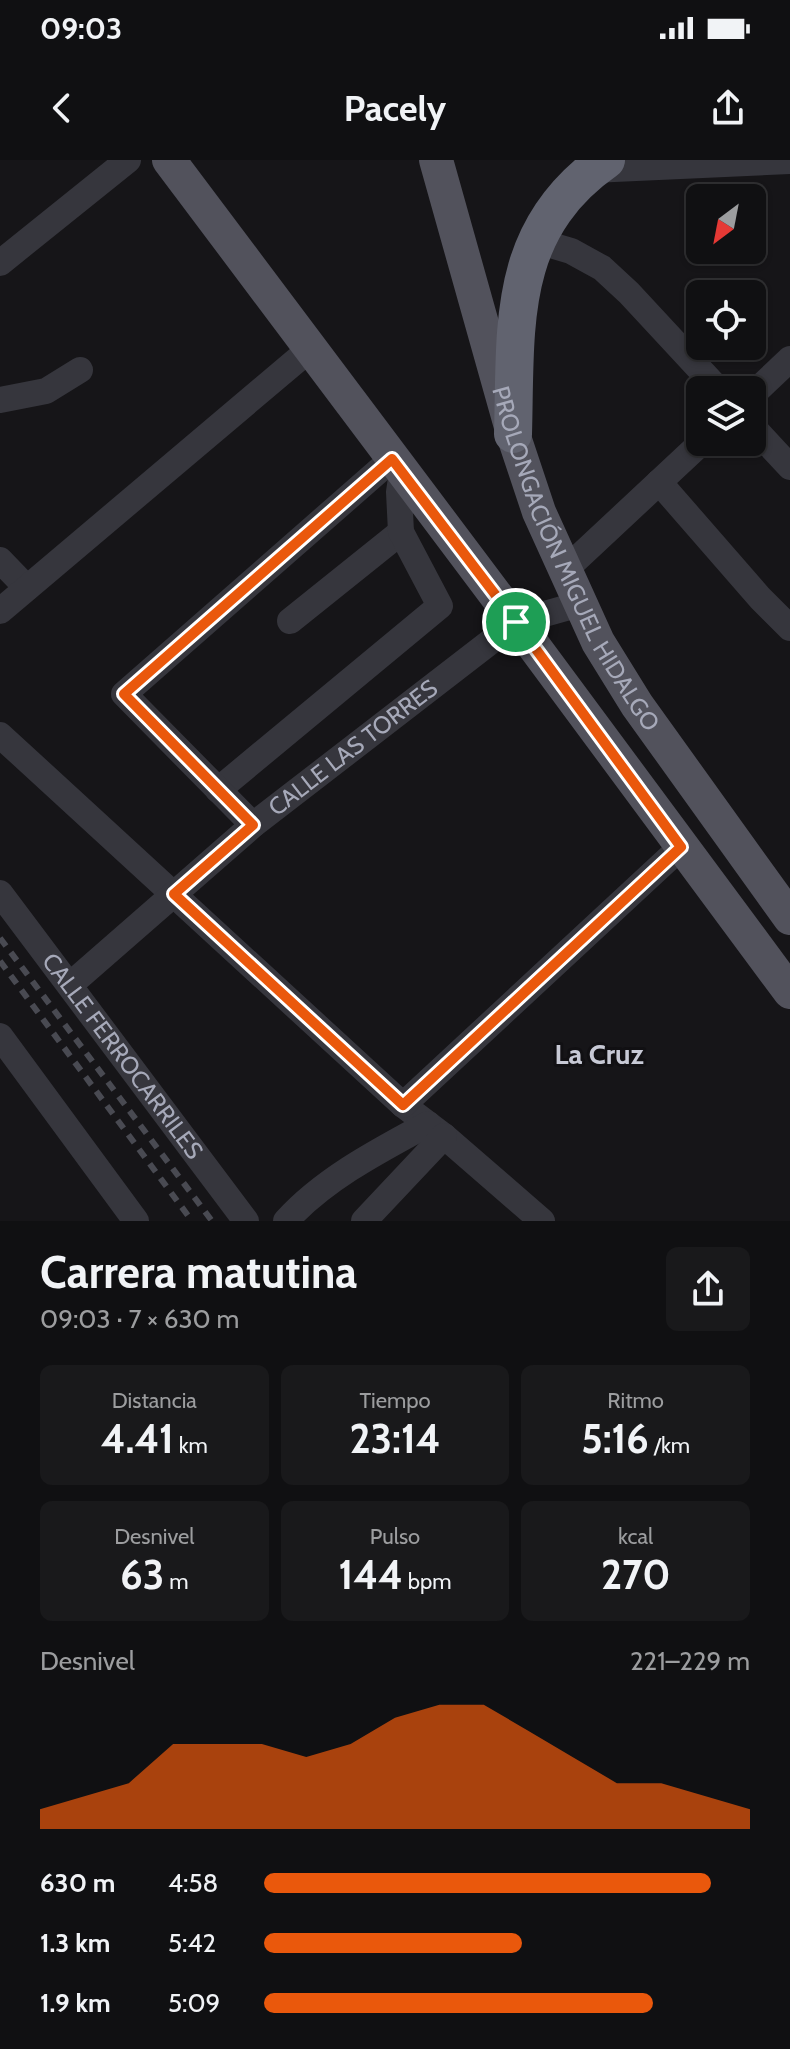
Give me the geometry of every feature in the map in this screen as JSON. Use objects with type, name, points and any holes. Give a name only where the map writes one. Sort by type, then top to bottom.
[{"type":"highway","points":[[513,434],[520,292],[529,257],[544,224],[565,195],[599,165]]},
{"type":"main road","name":"PROLONGACIÓN MIGUEL HIDALGO","points":[[169,160],[790,992]]},
{"type":"main road","name":"PROLONGACIÓN MIGUEL HIDALGO","points":[[436,160],[513,434],[539,512],[580,604],[598,642],[637,705],[790,918]]},
{"type":"street","points":[[0,263],[128,160]]},
{"type":"street","points":[[599,165],[790,161]]},
{"type":"street","points":[[537,241],[571,251],[602,268],[706,376]]},
{"type":"street","points":[[0,611],[310,349]]},
{"type":"street","points":[[766,382],[790,359]]},
{"type":"street","points":[[0,400],[46,391],[80,370]]},
{"type":"street","points":[[766,441],[790,467]]},
{"type":"street","points":[[565,570],[687,456]]},
{"type":"street","points":[[218,790],[440,606],[401,532],[397,466]]},
{"type":"street","points":[[253,825],[124,694],[397,466]]},
{"type":"street","points":[[659,482],[790,628]]},
{"type":"street","points":[[290,621],[401,532]]},
{"type":"street","points":[[0,560],[27,588]]},
{"type":"street","name":"CALLE LAS TORRES","points":[[71,984],[253,825],[516,622],[580,604]]},
{"type":"street","points":[[0,735],[403,1105],[542,1221]]},
{"type":"street","points":[[403,1105],[681,847]]},
{"type":"street","name":"CALLE FERROCARRILES","points":[[0,893],[246,1221]]},
{"type":"street","points":[[0,1036],[136,1221]]},
{"type":"street","points":[[286,1221],[300,1205],[344,1174],[436,1130]]},
{"type":"street","points":[[364,1221],[436,1130]]},
{"type":"railway","points":[[0,938],[212,1221]]},
{"type":"railway","points":[[0,961],[192,1221]]},
{"type":"district","name":"La Cruz","points":[[599,1054]]},
{"type":"route","points":[[392,459],[516,622],[681,847],[403,1105],[174,894],[253,825],[124,694],[392,459]]}]
